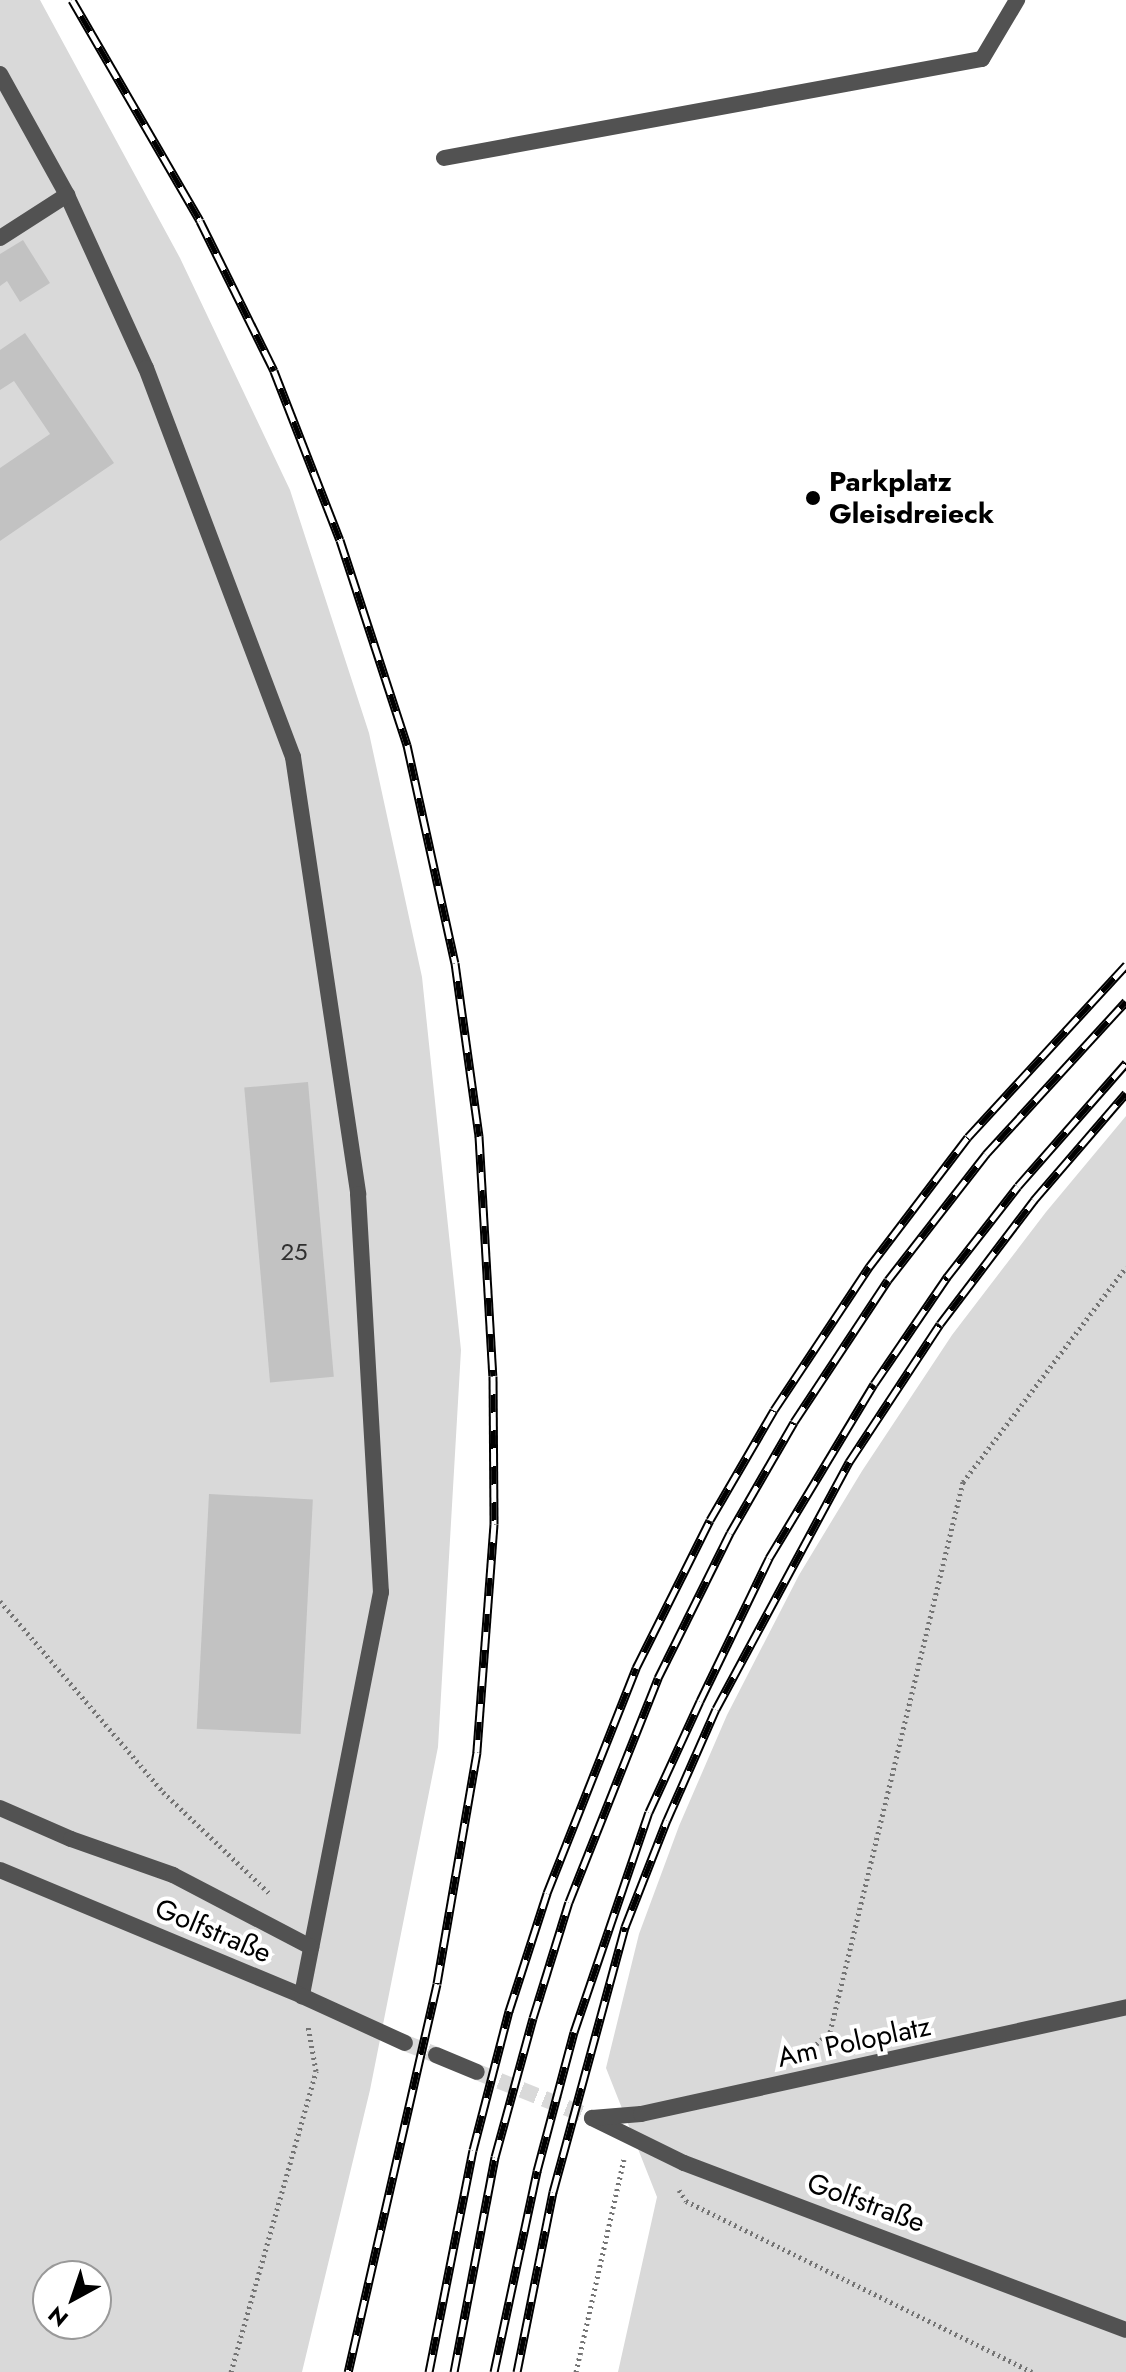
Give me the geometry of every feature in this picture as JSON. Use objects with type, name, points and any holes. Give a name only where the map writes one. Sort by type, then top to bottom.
[{"type":"street","points":[[444,158],[982,59],[1016,0]]},
{"type":"street","points":[[0,74],[67,195],[146,368],[293,757],[358,1194],[381,1592],[302,1996]]},
{"type":"street","points":[[0,238],[67,195]]},
{"type":"street","points":[[0,1808],[71,1839],[173,1875],[311,1947]]},
{"type":"street","name":"Golfstraße","points":[[0,1870],[302,1996],[405,2043]]},
{"type":"street","name":"Am Poloplatz","points":[[592,2118],[672,2108],[1126,2007]]},
{"type":"street","points":[[436,2055],[477,2072]]},
{"type":"street","name":"Golfstraße","points":[[592,2118],[684,2163],[1124,2326]]},
{"type":"path","points":[[807,2050],[830,2032],[963,1482],[1126,1267]]},
{"type":"path","points":[[0,1601],[163,1792],[273,1897]]},
{"type":"path","points":[[231,2372],[316,2071],[302,1996]]},
{"type":"path","points":[[576,2372],[625,2154]]},
{"type":"path","points":[[678,2188],[686,2201],[1032,2372]]},
{"type":"shaded area","points":[[0,0],[40,0],[180,258],[290,490],[369,733],[422,977],[461,1350],[438,1747],[370,2090],[302,2372],[0,2372]]},
{"type":"shaded area","points":[[1126,1116],[1126,2372],[618,2372],[657,2197],[606,2068],[639,1934],[679,1826],[727,1715],[799,1575],[862,1471],[952,1335],[1046,1212]]},
{"type":"building","points":[[23,240],[50,283],[20,302],[7,281],[0,286],[0,254]]},
{"type":"building","points":[[25,333],[114,463],[0,541],[0,468],[50,434],[14,381],[0,390],[0,350]]},
{"type":"building","points":[[308,1082],[334,1377],[270,1382],[244,1088]]},
{"type":"building","points":[[209,1494],[313,1499],[301,1734],[197,1729]]},
{"type":"tunnel","points":[[405,2043],[436,2055]]},
{"type":"tunnel","points":[[477,2072],[592,2118]]},
{"type":"railway","points":[[72,0],[200,221],[274,371],[340,540],[407,745],[455,963],[479,1136],[493,1376],[494,1524],[477,1752],[437,1984],[348,2372]]},
{"type":"railway","points":[[429,2372],[473,2150],[509,2011],[547,1893],[636,1668],[710,1520],[774,1410],[869,1267],[968,1137],[1126,965]]},
{"type":"railway","points":[[454,2372],[495,2157],[533,2018],[569,1902],[658,1678],[730,1533],[794,1422],[888,1280],[986,1154],[1126,1001]]},
{"type":"railway","points":[[494,2372],[537,2171],[574,2032],[649,1812],[769,1558],[874,1384],[947,1277],[1018,1186],[1126,1063]]},
{"type":"railway","points":[[517,2372],[553,2192],[625,1927],[667,1820],[716,1709],[849,1462],[940,1324],[1034,1200],[1126,1093]]},
{"type":"place","name":"Parkplatz Gleisdreieck","points":[[813,498]]}]
